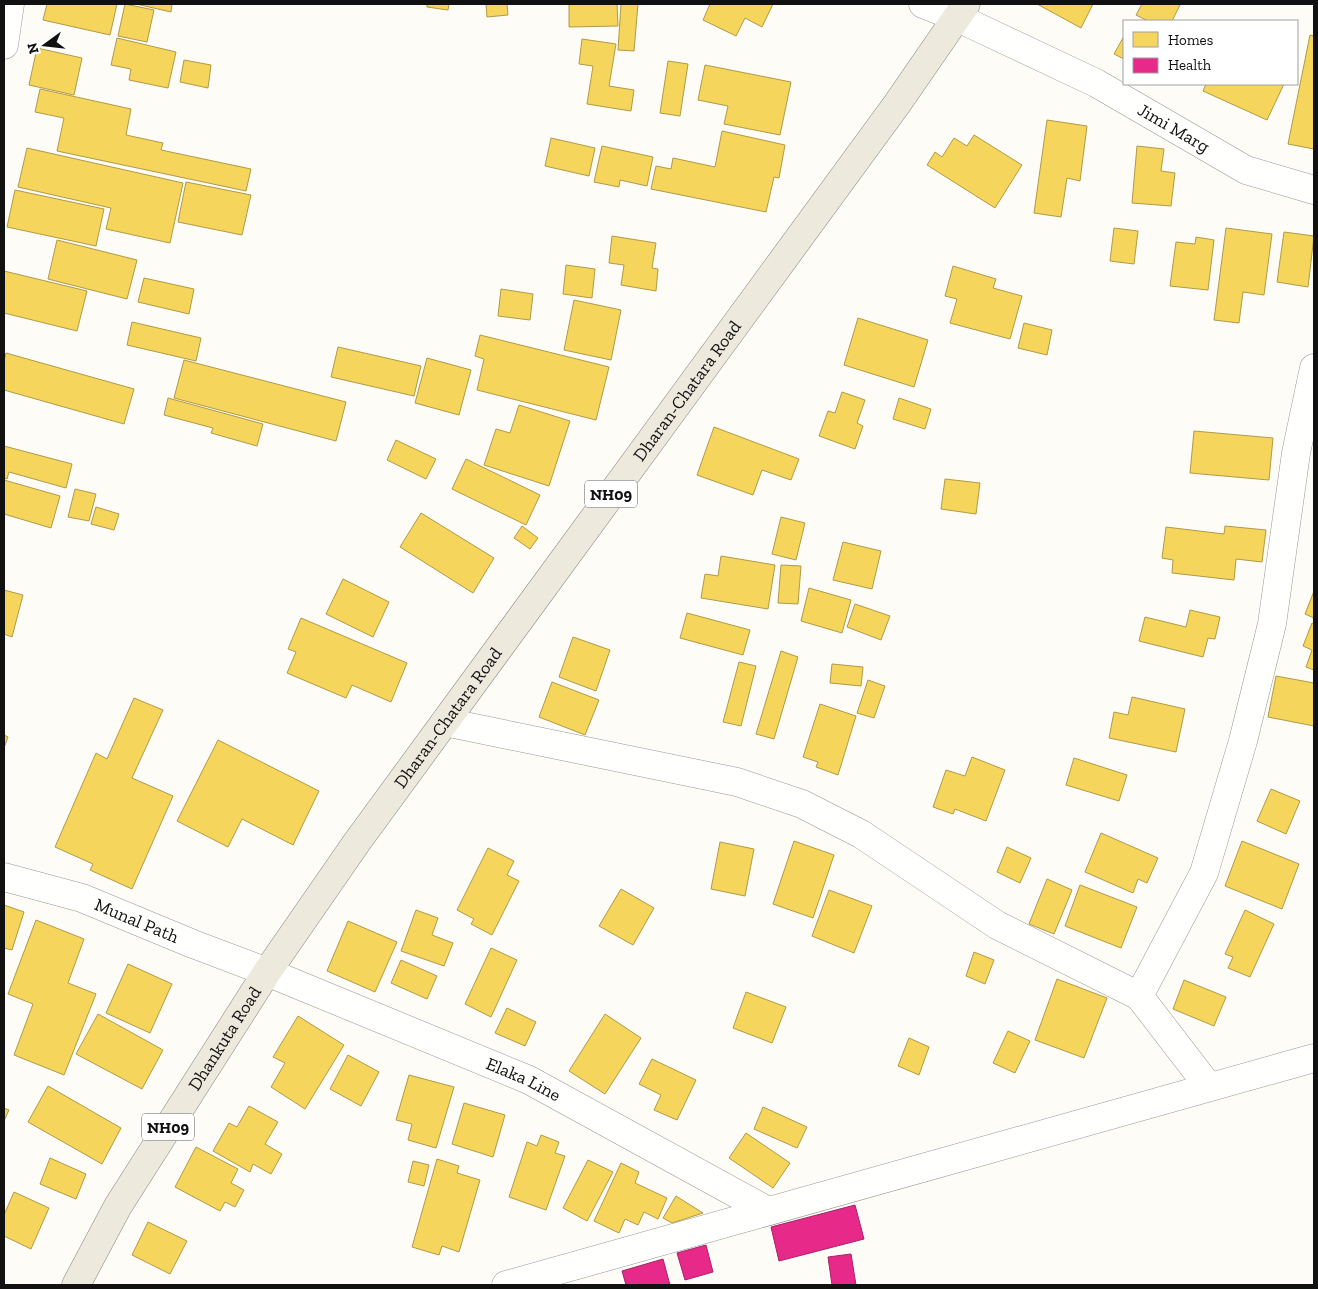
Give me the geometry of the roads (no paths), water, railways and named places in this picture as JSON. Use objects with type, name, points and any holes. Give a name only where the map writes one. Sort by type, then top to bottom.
[{"type":"main road","name":"Dharan-Chatara Road","points":[[266,972],[357,842],[897,104],[961,10]]},
{"type":"main road","name":"Dhankuta Road","points":[[76,1285],[118,1206],[266,972]]},
{"type":"street","points":[[4,45],[10,4]]},
{"type":"street","name":"Jimi Marg","points":[[923,4],[961,10],[1096,83],[1246,170],[1314,190]]},
{"type":"street","points":[[1139,996],[1204,873],[1243,741],[1272,624],[1296,453],[1314,368]]},
{"type":"street","points":[[445,722],[737,782],[802,804],[861,834],[997,926],[1139,996],[1209,1087]]},
{"type":"street","name":"Munal Path","points":[[4,877],[82,898],[266,972]]},
{"type":"street","name":"Elaka Line","points":[[266,972],[529,1080],[768,1211]]},
{"type":"street","points":[[506,1285],[1314,1058]]}]
